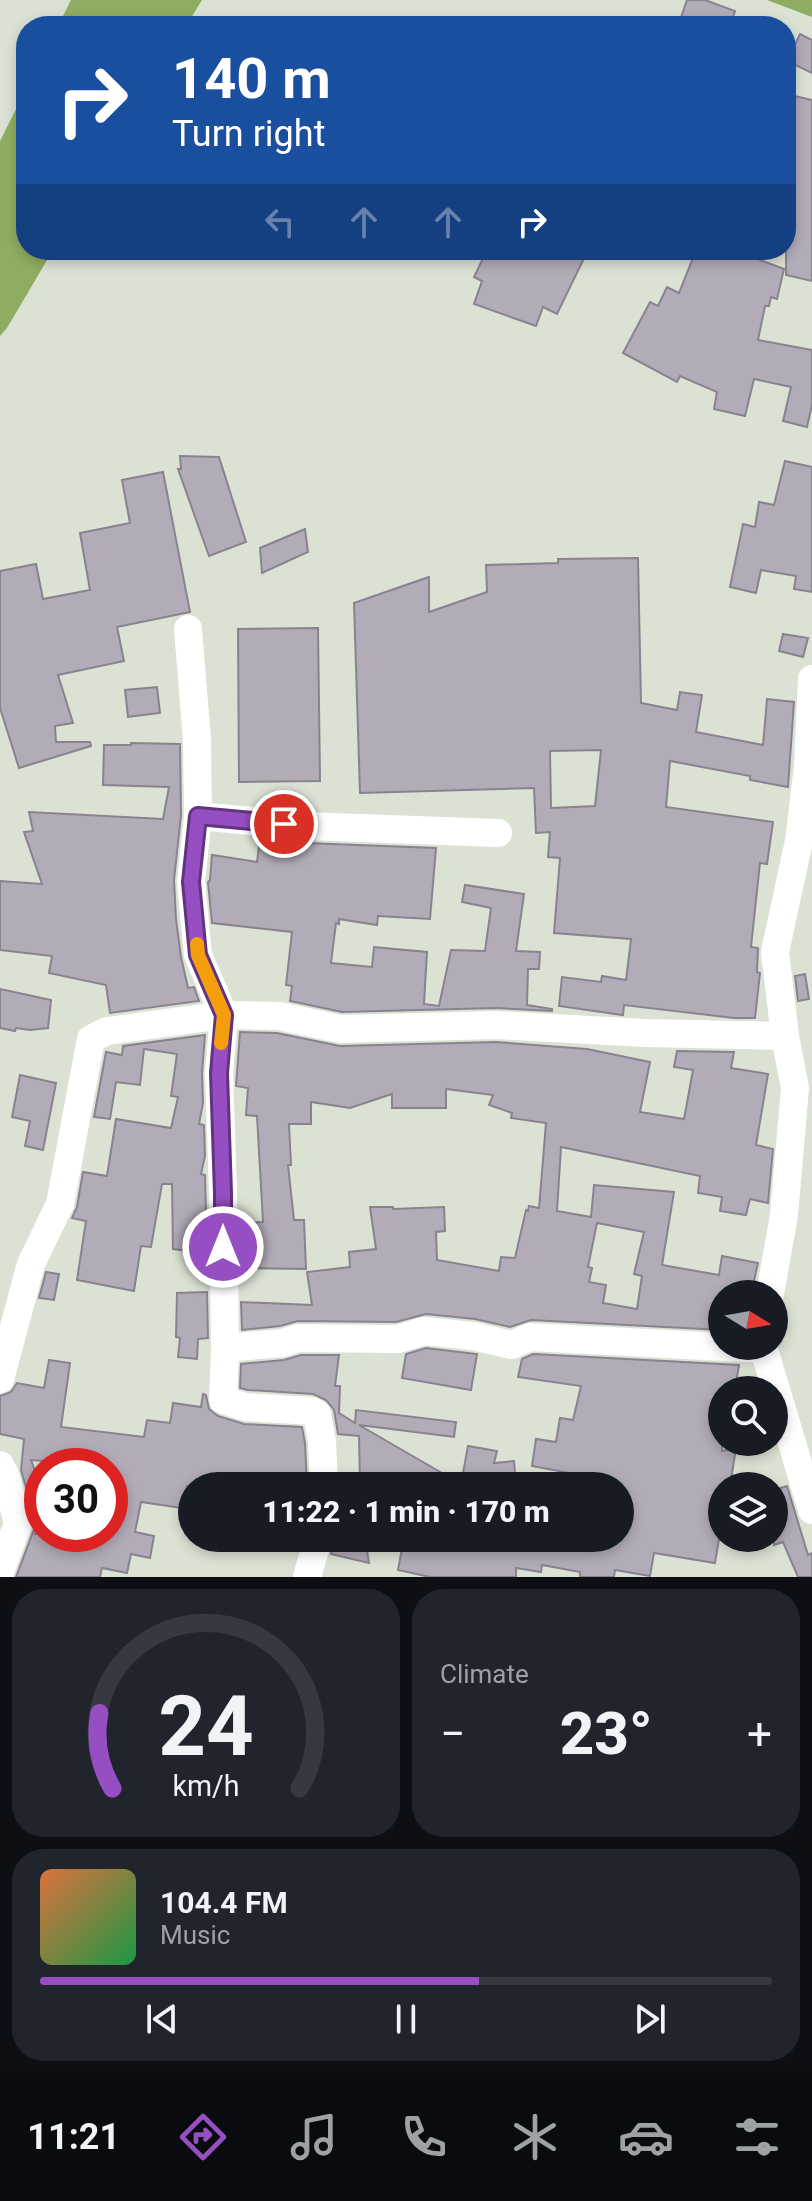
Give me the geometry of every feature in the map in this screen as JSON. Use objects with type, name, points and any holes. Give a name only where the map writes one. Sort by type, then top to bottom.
[{"type":"street","points":[[188,629],[197,740],[198,816],[191,882],[198,955],[224,1015],[219,1073],[225,1348],[223,1400],[245,1407],[312,1411],[317,1414],[323,1472]]},
{"type":"street","points":[[772,1280],[784,1215],[795,1088],[775,952],[799,841],[810,766],[812,679]]},
{"type":"street","points":[[198,816],[306,826],[498,833]]},
{"type":"street","points":[[0,1379],[31,1264],[60,1204],[91,1039],[107,1031],[224,1015],[279,1016],[340,1029],[496,1025],[785,1036]]},
{"type":"street","points":[[225,1348],[283,1343],[298,1338],[398,1339],[424,1331],[473,1336],[512,1345],[530,1337],[708,1345]]},
{"type":"street","points":[[767,1360],[812,1510]]},
{"type":"street","points":[[0,1465],[18,1523],[0,1572]]},
{"type":"street","points":[[307,1577],[313,1552]]},
{"type":"shaded area","points":[[71,0],[202,0],[192,16],[63,16]]},
{"type":"shaded area","points":[[767,0],[812,0],[812,17]]},
{"type":"shaded area","points":[[16,109],[16,260],[47,260],[0,336],[0,141]]},
{"type":"building","points":[[687,0],[705,0],[735,11],[733,16],[681,16]]},
{"type":"building","points":[[800,34],[812,40],[812,73],[796,65],[796,42]]},
{"type":"building","points":[[796,96],[812,100],[812,281],[786,275],[786,260],[796,260]]},
{"type":"building","points":[[482,260],[583,260],[557,314],[543,307],[536,326],[474,304],[482,281],[474,277]]},
{"type":"building","points":[[692,260],[760,260],[784,269],[777,299],[771,297],[769,306],[765,306],[758,340],[812,350],[812,405],[807,427],[783,421],[791,387],[754,379],[745,416],[714,409],[717,392],[680,376],[677,382],[623,353],[650,302],[658,306],[667,287],[679,293]]},
{"type":"building","points":[[180,456],[219,457],[246,542],[209,556],[178,469],[181,469]]},
{"type":"building","points":[[785,461],[812,467],[812,592],[794,589],[796,576],[761,570],[756,593],[730,587],[743,524],[755,527],[759,502],[774,505]]},
{"type":"building","points":[[163,472],[190,612],[117,627],[124,661],[58,675],[73,723],[55,726],[56,742],[90,742],[91,746],[19,768],[0,708],[0,571],[36,564],[43,599],[90,590],[80,533],[130,523],[122,480]]},
{"type":"building","points":[[305,529],[308,552],[262,573],[260,548]]},
{"type":"building","points":[[638,558],[641,703],[677,710],[680,692],[702,695],[696,732],[763,745],[767,699],[794,702],[788,787],[750,780],[750,776],[670,761],[666,807],[773,822],[767,864],[760,863],[751,947],[758,948],[757,972],[760,973],[755,1018],[624,1005],[623,1015],[559,1006],[562,977],[601,982],[602,976],[626,980],[631,939],[554,933],[560,858],[548,857],[550,832],[536,833],[534,788],[360,793],[354,603],[429,577],[429,612],[487,592],[486,565],[558,563],[558,559]],"holes":[[[601,750],[595,806],[551,808],[550,751]]]},
{"type":"building","points":[[318,628],[320,781],[239,782],[238,629]]},
{"type":"building","points":[[783,634],[808,638],[803,657],[779,651]]},
{"type":"building","points":[[157,687],[160,713],[128,717],[125,690]]},
{"type":"building","points":[[180,744],[181,815],[174,880],[176,919],[188,988],[194,987],[199,1001],[110,1013],[106,985],[49,973],[52,956],[0,950],[0,881],[42,884],[24,832],[33,831],[29,812],[163,819],[169,787],[103,785],[104,745]]},
{"type":"building","points":[[260,839],[436,848],[430,919],[378,916],[377,925],[339,919],[331,963],[372,967],[374,947],[427,952],[424,1004],[439,1006],[451,950],[485,951],[491,908],[462,902],[465,885],[524,894],[516,951],[540,952],[539,969],[528,969],[527,1005],[552,1011],[496,1008],[342,1012],[290,1001],[292,986],[286,985],[292,932],[212,923],[208,882],[212,855],[257,862]]},
{"type":"building","points":[[805,974],[809,999],[798,1001],[795,976]]},
{"type":"building","points":[[0,989],[51,1000],[48,1028],[16,1028],[15,1031],[0,1028]]},
{"type":"building","points":[[240,1032],[277,1033],[340,1046],[496,1042],[587,1049],[650,1062],[640,1112],[684,1119],[693,1070],[674,1067],[677,1051],[734,1052],[731,1068],[768,1074],[756,1145],[773,1149],[768,1203],[750,1199],[746,1215],[720,1211],[722,1197],[698,1193],[700,1176],[561,1147],[557,1211],[591,1217],[594,1185],[674,1192],[662,1265],[719,1275],[722,1256],[758,1263],[754,1280],[708,1280],[708,1329],[531,1320],[510,1327],[475,1319],[426,1314],[396,1322],[298,1321],[242,1330],[241,1302],[312,1305],[307,1272],[350,1267],[349,1252],[376,1249],[370,1207],[444,1207],[445,1231],[436,1232],[437,1260],[499,1271],[501,1257],[515,1258],[526,1210],[529,1206],[539,1208],[546,1123],[511,1118],[512,1113],[489,1105],[493,1095],[446,1089],[446,1108],[392,1108],[392,1094],[350,1108],[311,1102],[311,1124],[289,1124],[291,1165],[288,1165],[294,1220],[304,1220],[306,1269],[241,1268],[240,1223],[263,1222],[257,1116],[246,1115],[248,1088],[236,1086]],"holes":[[[597,1223],[644,1232],[634,1274],[642,1276],[637,1309],[603,1303],[606,1285],[589,1282],[592,1268],[588,1267]]]},
{"type":"building","points":[[205,1035],[203,1103],[199,1124],[204,1125],[205,1156],[201,1174],[205,1175],[207,1253],[173,1249],[172,1184],[162,1184],[151,1247],[141,1246],[134,1291],[77,1280],[86,1221],[72,1218],[83,1172],[107,1176],[116,1119],[171,1128],[178,1097],[171,1096],[177,1054],[144,1049],[140,1085],[116,1082],[110,1119],[94,1117],[106,1052],[122,1055],[123,1046]]},
{"type":"building","points":[[20,1075],[56,1083],[43,1150],[25,1146],[30,1121],[12,1117]]},
{"type":"building","points":[[46,1272],[59,1274],[54,1300],[39,1298]]},
{"type":"building","points":[[207,1292],[208,1338],[198,1339],[197,1359],[178,1357],[177,1293]]},
{"type":"building","points":[[426,1348],[477,1354],[471,1390],[402,1378],[406,1354]]},
{"type":"building","points":[[533,1354],[739,1365],[737,1376],[708,1376],[708,1456],[735,1456],[732,1472],[708,1472],[708,1552],[717,1552],[715,1563],[654,1553],[650,1576],[615,1570],[614,1577],[580,1577],[580,1572],[542,1565],[541,1572],[516,1568],[516,1577],[430,1577],[398,1570],[401,1552],[634,1552],[634,1472],[564,1472],[532,1466],[536,1439],[556,1442],[560,1418],[573,1420],[581,1386],[518,1377],[522,1359]]},
{"type":"building","points":[[301,1355],[339,1355],[335,1386],[340,1386],[339,1413],[355,1423],[356,1410],[456,1422],[454,1437],[359,1425],[440,1472],[360,1472],[359,1436],[338,1434],[334,1410],[326,1400],[313,1394],[240,1388],[241,1364],[284,1360]]},
{"type":"building","points":[[49,1360],[70,1363],[61,1427],[144,1437],[147,1420],[170,1423],[173,1403],[201,1407],[203,1394],[206,1395],[209,1409],[218,1416],[244,1424],[302,1427],[306,1472],[178,1472],[178,1508],[141,1502],[135,1532],[154,1536],[150,1558],[131,1554],[127,1573],[102,1568],[100,1577],[16,1577],[25,1552],[128,1552],[128,1448],[24,1448],[24,1480],[21,1470],[24,1439],[0,1434],[0,1396],[11,1392],[17,1383],[44,1388]]},
{"type":"building","points":[[468,1446],[497,1451],[494,1463],[514,1461],[515,1472],[463,1472]]},
{"type":"building","points":[[788,1489],[808,1555],[812,1553],[812,1577],[798,1577],[787,1552]]},
{"type":"building","points":[[367,1552],[369,1563],[331,1554]]},
{"type":"slow traffic","points":[[197,944],[198,955],[224,1015],[221,1043]]},
{"type":"route","points":[[223,1247],[219,1073],[224,1015],[198,955],[191,882],[198,816],[284,824]]}]
